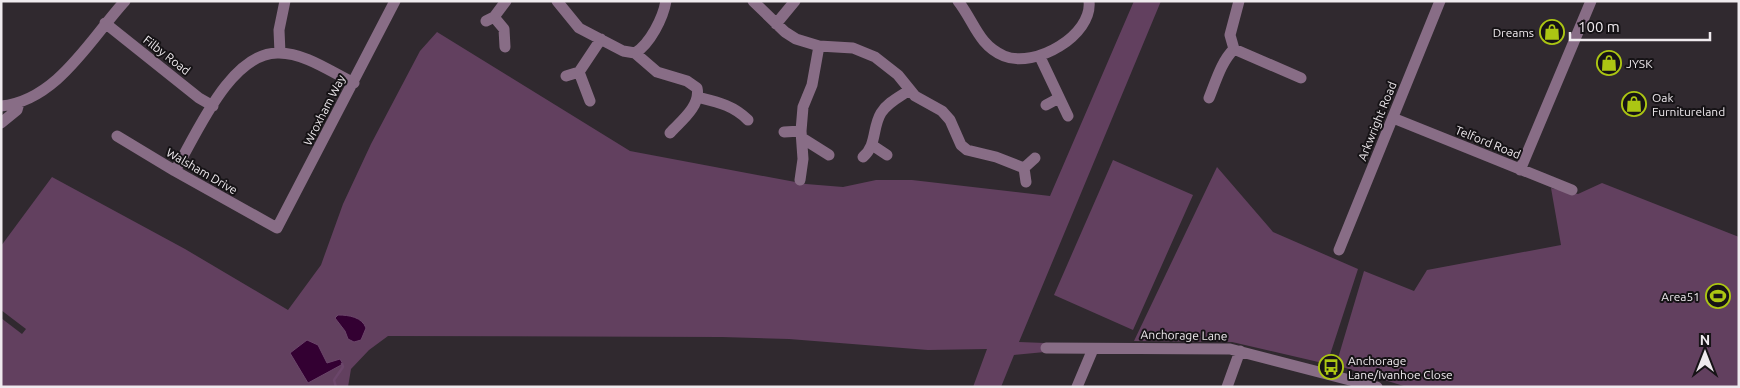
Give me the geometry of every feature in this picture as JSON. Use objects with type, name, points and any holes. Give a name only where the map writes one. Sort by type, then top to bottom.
[{"type":"street","points":[[1,106],[19,103],[35,96],[58,78],[125,1]]},
{"type":"street","points":[[280,53],[279,30],[285,1]]},
{"type":"street","name":"Wroxham Way","points":[[274,228],[279,226],[395,1]]},
{"type":"street","points":[[505,48],[504,29],[490,19],[506,1]]},
{"type":"street","points":[[558,1],[579,28],[623,51],[635,53],[657,72],[693,84],[697,88],[697,97],[690,112],[670,133]]},
{"type":"street","points":[[635,53],[641,49],[660,19],[666,1]]},
{"type":"street","points":[[753,1],[776,24],[796,39],[818,46],[852,48],[864,51],[888,65],[908,91],[942,112],[950,120],[961,144],[967,150],[996,157],[1024,168]]},
{"type":"street","points":[[776,24],[795,1]]},
{"type":"street","points":[[961,2],[979,38],[997,52],[1006,57],[1040,57],[1056,49],[1084,25],[1088,18],[1089,1]]},
{"type":"street","points":[[1234,49],[1230,35],[1240,1]]},
{"type":"street","name":"Arkwright Road","points":[[1339,250],[1440,1]]},
{"type":"street","points":[[1520,170],[1591,1]]},
{"type":"street","name":"Filby Road","points":[[105,23],[199,98],[213,106]]},
{"type":"street","points":[[566,76],[579,72],[601,39]]},
{"type":"street","points":[[800,180],[804,158],[801,134],[803,107],[812,84],[818,46]]},
{"type":"street","points":[[1234,49],[1300,78]]},
{"type":"street","points":[[1209,98],[1224,61],[1234,49]]},
{"type":"street","points":[[175,171],[231,79],[245,65],[258,57],[280,53],[300,57],[354,83]]},
{"type":"street","points":[[1040,57],[1068,116]]},
{"type":"street","points":[[579,72],[590,101]]},
{"type":"street","points":[[862,157],[872,145],[880,114],[886,107],[908,91]]},
{"type":"street","points":[[697,97],[728,105],[738,110],[748,120]]},
{"type":"street","points":[[1046,105],[1059,98]]},
{"type":"street","points":[[1,123],[17,110],[19,103]]},
{"type":"street","name":"Telford Road","points":[[1394,118],[1572,190]]},
{"type":"street","points":[[784,132],[801,134],[829,155]]},
{"type":"street","name":"Walsham Drive","points":[[118,136],[274,228]]},
{"type":"street","points":[[872,145],[887,155]]},
{"type":"street","points":[[1024,168],[1035,158]]},
{"type":"street","points":[[1024,168],[1026,182]]},
{"type":"street","name":"Anchorage Lane","points":[[1046,348],[1240,351],[1355,384],[1378,387]]},
{"type":"street","points":[[1076,387],[1093,349]]},
{"type":"street","points":[[1227,387],[1240,351]]},
{"type":"shaded area","points":[[1134,1],[1161,1],[1019,342],[1045,343],[1045,352],[1014,355],[1001,387],[973,387],[987,349],[928,350],[789,339],[722,337],[388,336],[369,350],[351,369],[348,387],[1,387],[1,318],[22,334],[26,329],[1,310],[1,246],[52,177],[185,249],[288,310],[321,265],[343,204],[371,144],[420,51],[437,32],[630,151],[806,184],[843,187],[876,180],[912,180],[1050,196]]},
{"type":"shaded area","points":[[1113,160],[1193,195],[1133,330],[1054,295]]},
{"type":"shaded area","points":[[1217,167],[1273,232],[1358,269],[1327,364],[1232,342],[1134,341]]},
{"type":"shaded area","points":[[1602,183],[1739,237],[1739,387],[1407,387],[1336,365],[1364,271],[1414,291],[1427,270],[1561,245],[1551,188],[1578,194]]},
{"type":"shaded area","points":[[338,315],[351,316],[364,324],[366,328],[361,340],[354,342],[348,339],[345,331],[335,318]]},
{"type":"shaded area","points":[[307,340],[318,345],[327,363],[340,359],[343,364],[308,383],[290,353]]},
{"type":"waterway","points":[[336,387],[334,380],[343,367],[342,364]]},
{"type":"place","name":"Dreams","points":[[1552,32]]},
{"type":"place","name":"JYSK","points":[[1609,63]]},
{"type":"place","name":"Oak Furnitureland","points":[[1634,104]]},
{"type":"place","name":"Area51","points":[[1718,296]]},
{"type":"place","name":"Anchorage Lane/Ivanhoe Close","points":[[1331,367]]}]
